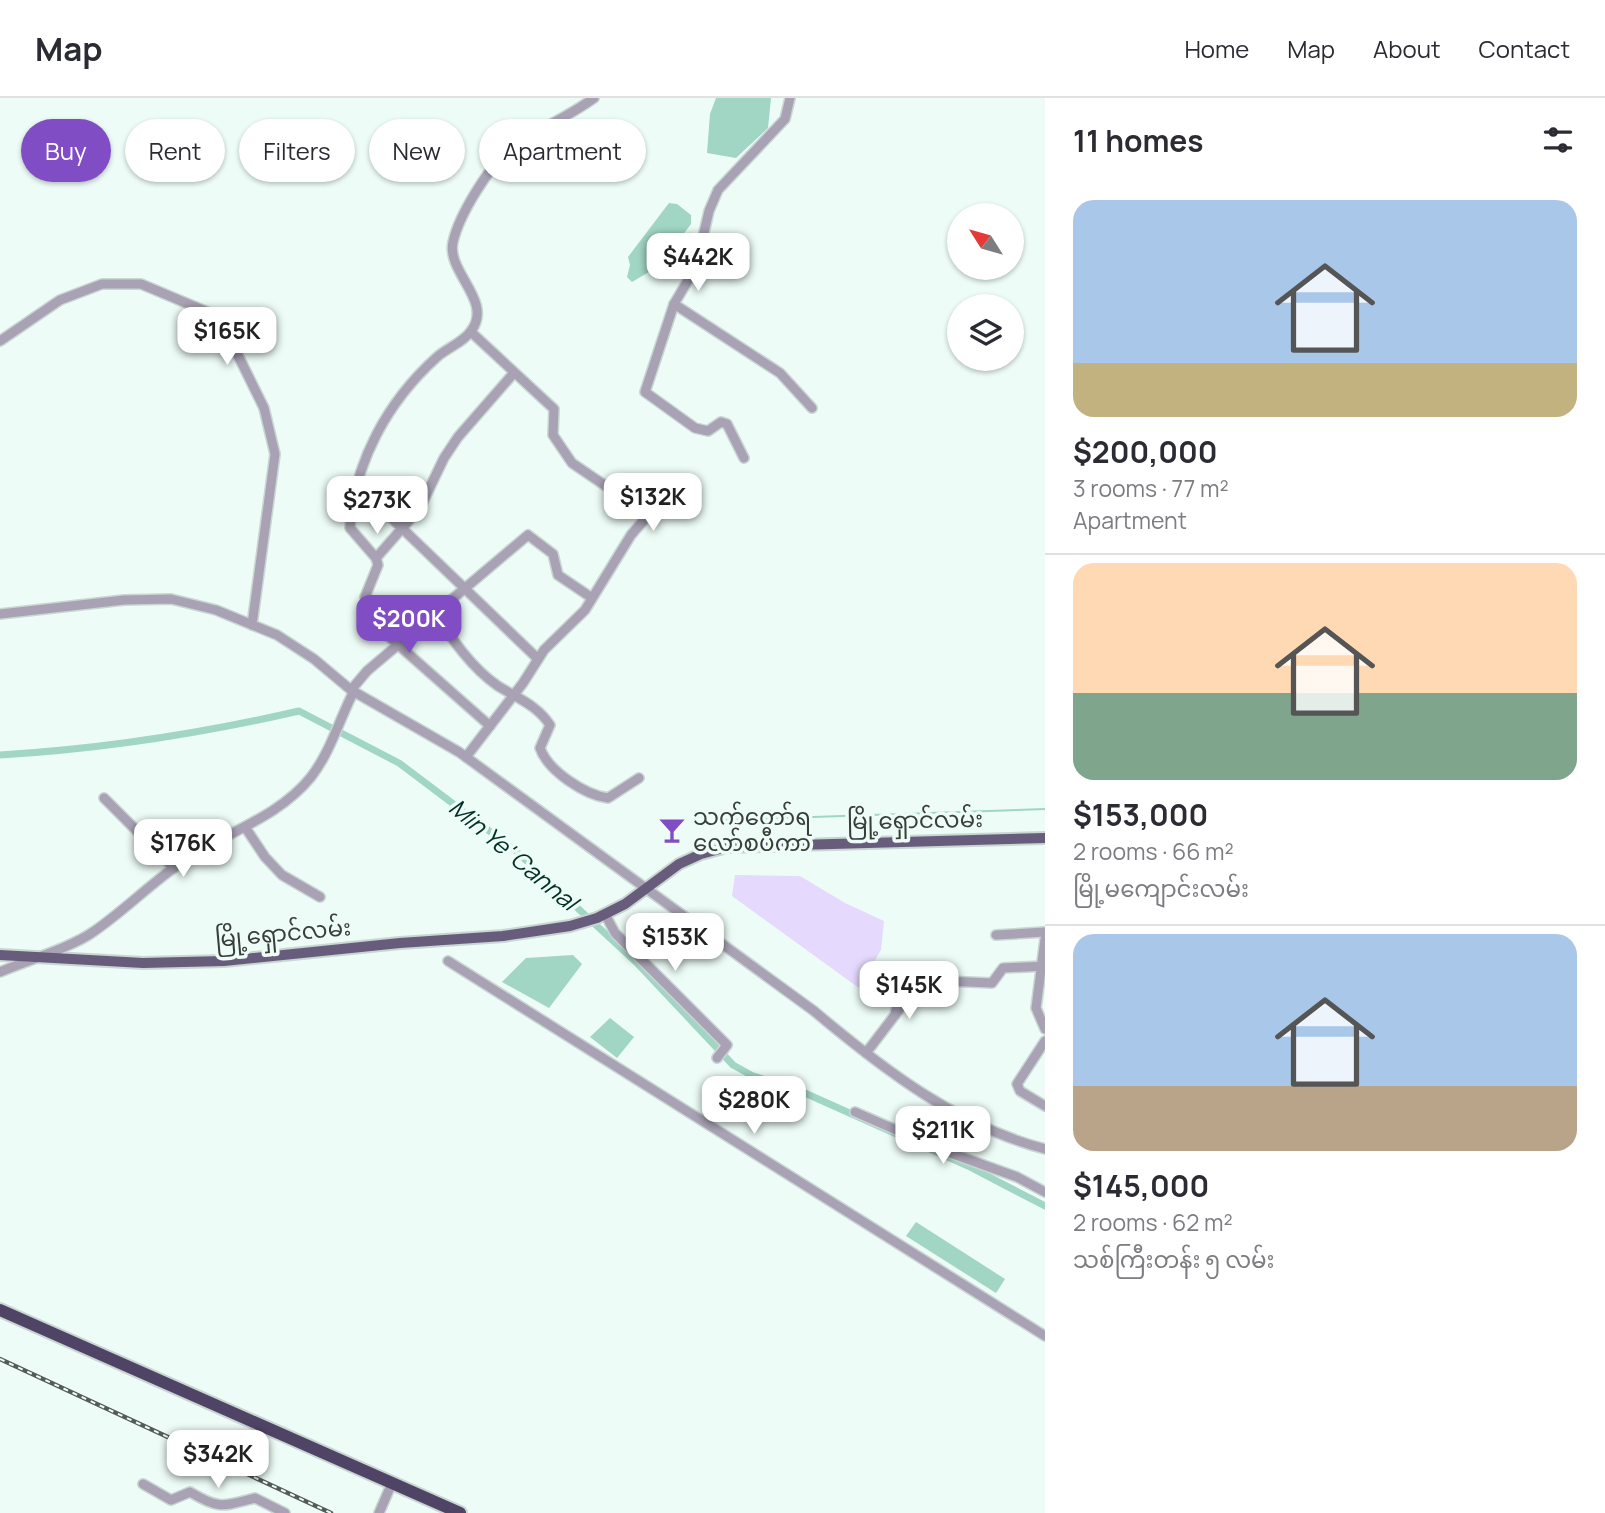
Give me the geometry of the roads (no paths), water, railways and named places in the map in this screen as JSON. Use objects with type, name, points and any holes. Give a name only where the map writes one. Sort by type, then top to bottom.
[{"type":"highway","points":[[0,1310],[460,1513]]},
{"type":"main road","name":"မြို့ရှောင်လမ်း","points":[[0,955],[143,963],[223,961],[400,943],[503,936],[570,926],[601,916],[647,890],[679,864],[727,847],[1045,838]]},
{"type":"street","points":[[490,726],[378,627],[365,597],[378,565],[376,558],[350,528],[351,511],[378,429],[413,382],[438,356],[471,332],[478,317],[477,307],[456,262],[452,244],[468,206],[510,149],[594,98]]},
{"type":"street","points":[[744,458],[727,424],[721,422],[708,431],[695,428],[645,392],[674,304],[696,267],[709,211],[718,190],[785,119],[790,98]]},
{"type":"street","points":[[0,341],[60,300],[102,284],[141,284],[210,313],[228,335],[264,408],[275,454],[252,625]]},
{"type":"street","points":[[674,304],[780,373],[811,408]]},
{"type":"street","points":[[466,757],[515,694],[544,650],[585,610],[631,535],[644,520],[644,512],[572,463],[553,435],[554,409],[513,374],[471,332]]},
{"type":"street","points":[[376,558],[420,508],[444,458],[458,436],[513,374]]},
{"type":"street","points":[[393,488],[382,503],[382,509],[538,659]]},
{"type":"street","points":[[0,972],[92,933],[174,868],[288,799],[311,777],[332,744],[353,691],[367,671],[528,535],[553,554],[558,575],[592,598]]},
{"type":"street","points":[[0,614],[124,600],[171,599],[216,610],[277,635],[314,659],[353,691],[466,757],[942,1107],[1019,1142],[1045,1149]]},
{"type":"street","points":[[437,614],[449,635],[467,656],[497,685],[535,709],[550,725],[540,748],[543,755],[583,791],[608,798],[639,778]]},
{"type":"street","points":[[104,797],[174,868]]},
{"type":"street","points":[[245,827],[265,857],[282,875],[320,897]]},
{"type":"street","points":[[601,916],[727,1045],[717,1058]]},
{"type":"street","points":[[996,935],[1045,932]]},
{"type":"street","points":[[1045,939],[1036,1008],[1045,1029]]},
{"type":"street","points":[[448,961],[1045,1336]]},
{"type":"street","points":[[866,1053],[921,979],[992,983],[1003,968],[1043,966]]},
{"type":"street","points":[[895,1015],[905,969]]},
{"type":"street","points":[[1045,1041],[1017,1084],[1020,1091],[1045,1106]]},
{"type":"street","points":[[855,1112],[942,1150],[1017,1177],[1045,1192]]},
{"type":"street","points":[[379,1513],[392,1483]]},
{"type":"street","points":[[143,1484],[171,1500],[190,1492],[214,1506],[243,1503],[255,1497],[285,1513]]},
{"type":"waterway","name":"Min Ye' Cannal","points":[[0,755],[150,739],[299,711],[399,763],[517,852],[638,964],[733,1065],[753,1076],[798,1090],[968,1166],[1045,1206]]},
{"type":"waterway","points":[[726,820],[1045,809]]},
{"type":"railway","points":[[0,1359],[331,1513]]},
{"type":"place","name":"သက်တော်ရ လော်စပီကာ","points":[[672,830]]}]
